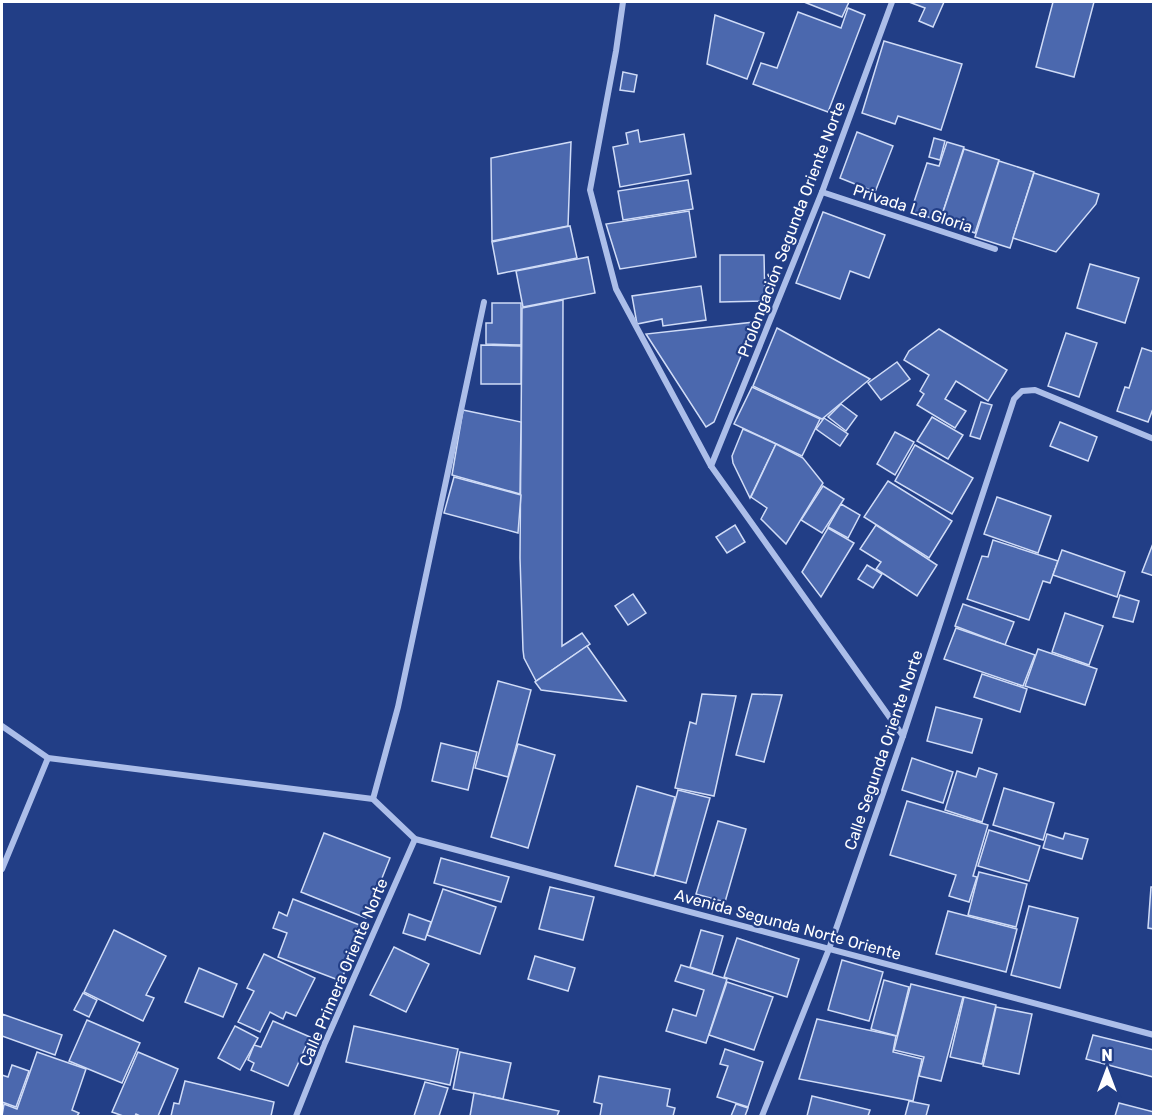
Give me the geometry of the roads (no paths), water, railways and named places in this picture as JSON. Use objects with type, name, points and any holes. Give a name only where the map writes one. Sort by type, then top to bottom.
[{"type":"street","points":[[623,2],[590,190],[616,289],[711,466],[903,736]]},
{"type":"street","name":"Prolongación Segunda Oriente Norte","points":[[711,466],[822,192],[892,2]]},
{"type":"street","name":"Privada La Gloria","points":[[822,192],[996,249]]},
{"type":"street","points":[[373,799],[398,707],[484,302]]},
{"type":"street","name":"Calle Segunda Oriente Norte","points":[[762,1116],[829,949],[903,736],[1014,399],[1022,391],[1035,390],[1154,439]]},
{"type":"street","points":[[2,726],[48,758],[373,799],[416,839]]},
{"type":"street","points":[[2,869],[48,758]]},
{"type":"street","name":"Avenida Segunda Norte Oriente","points":[[416,839],[1154,1035]]},
{"type":"street","name":"Calle Primera Oriente Norte","points":[[296,1116],[325,1043],[416,839]]}]
